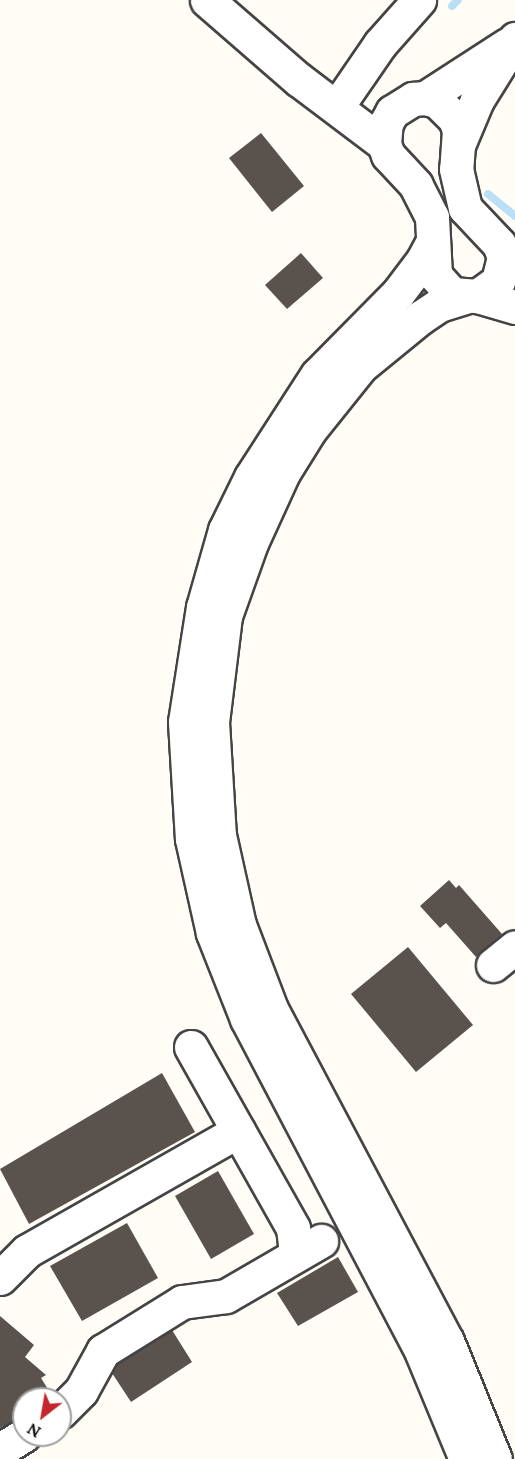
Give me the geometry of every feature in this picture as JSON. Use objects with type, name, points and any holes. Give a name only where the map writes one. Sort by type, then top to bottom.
[{"type":"street","points":[[207,0],[298,79],[384,144],[427,204],[432,217],[435,275],[442,287],[515,307]]},
{"type":"street","points":[[345,95],[380,44],[419,0]]},
{"type":"street","points":[[384,144],[386,123],[413,101],[514,40]]},
{"type":"street","points":[[459,143],[477,100],[514,40]]},
{"type":"street","points":[[298,79],[345,95],[437,101],[451,114],[459,130],[456,169],[465,208],[507,252],[504,257],[503,270],[489,290],[422,317],[361,366],[309,431],[283,473],[251,543],[225,616],[212,722],[219,835],[239,925],[263,988],[447,1341],[495,1459]]},
{"type":"street","points":[[433,241],[398,292],[317,375],[251,477],[225,530],[203,606],[185,722],[192,839],[213,933],[247,1019],[422,1353],[466,1459]]},
{"type":"street","points":[[72,1400],[81,1391],[104,1351],[182,1302],[226,1296],[308,1248],[292,1228],[191,1047]]},
{"type":"street","points":[[0,1278],[27,1251],[238,1131]]},
{"type":"building","points":[[261,133],[304,186],[272,212],[229,158]]},
{"type":"building","points":[[301,253],[323,278],[287,309],[265,285]]},
{"type":"building","points":[[449,880],[456,888],[459,885],[502,934],[476,957],[446,923],[440,928],[420,906]]},
{"type":"building","points":[[408,947],[473,1025],[416,1072],[351,994]]},
{"type":"building","points":[[162,1073],[195,1132],[29,1224],[0,1169]]},
{"type":"building","points":[[218,1171],[254,1234],[211,1259],[175,1196]]},
{"type":"building","points":[[127,1223],[158,1278],[82,1321],[50,1266]]},
{"type":"building","points":[[338,1257],[358,1292],[298,1326],[277,1293]]},
{"type":"building","points":[[0,1316],[34,1345],[25,1357],[46,1375],[41,1378],[47,1387],[12,1387],[12,1422],[0,1428]]},
{"type":"building","points":[[172,1330],[192,1362],[131,1402],[112,1373],[117,1364]]},
{"type":"waterway","points":[[452,6],[458,0]]},
{"type":"waterway","points":[[488,194],[515,216]]}]
